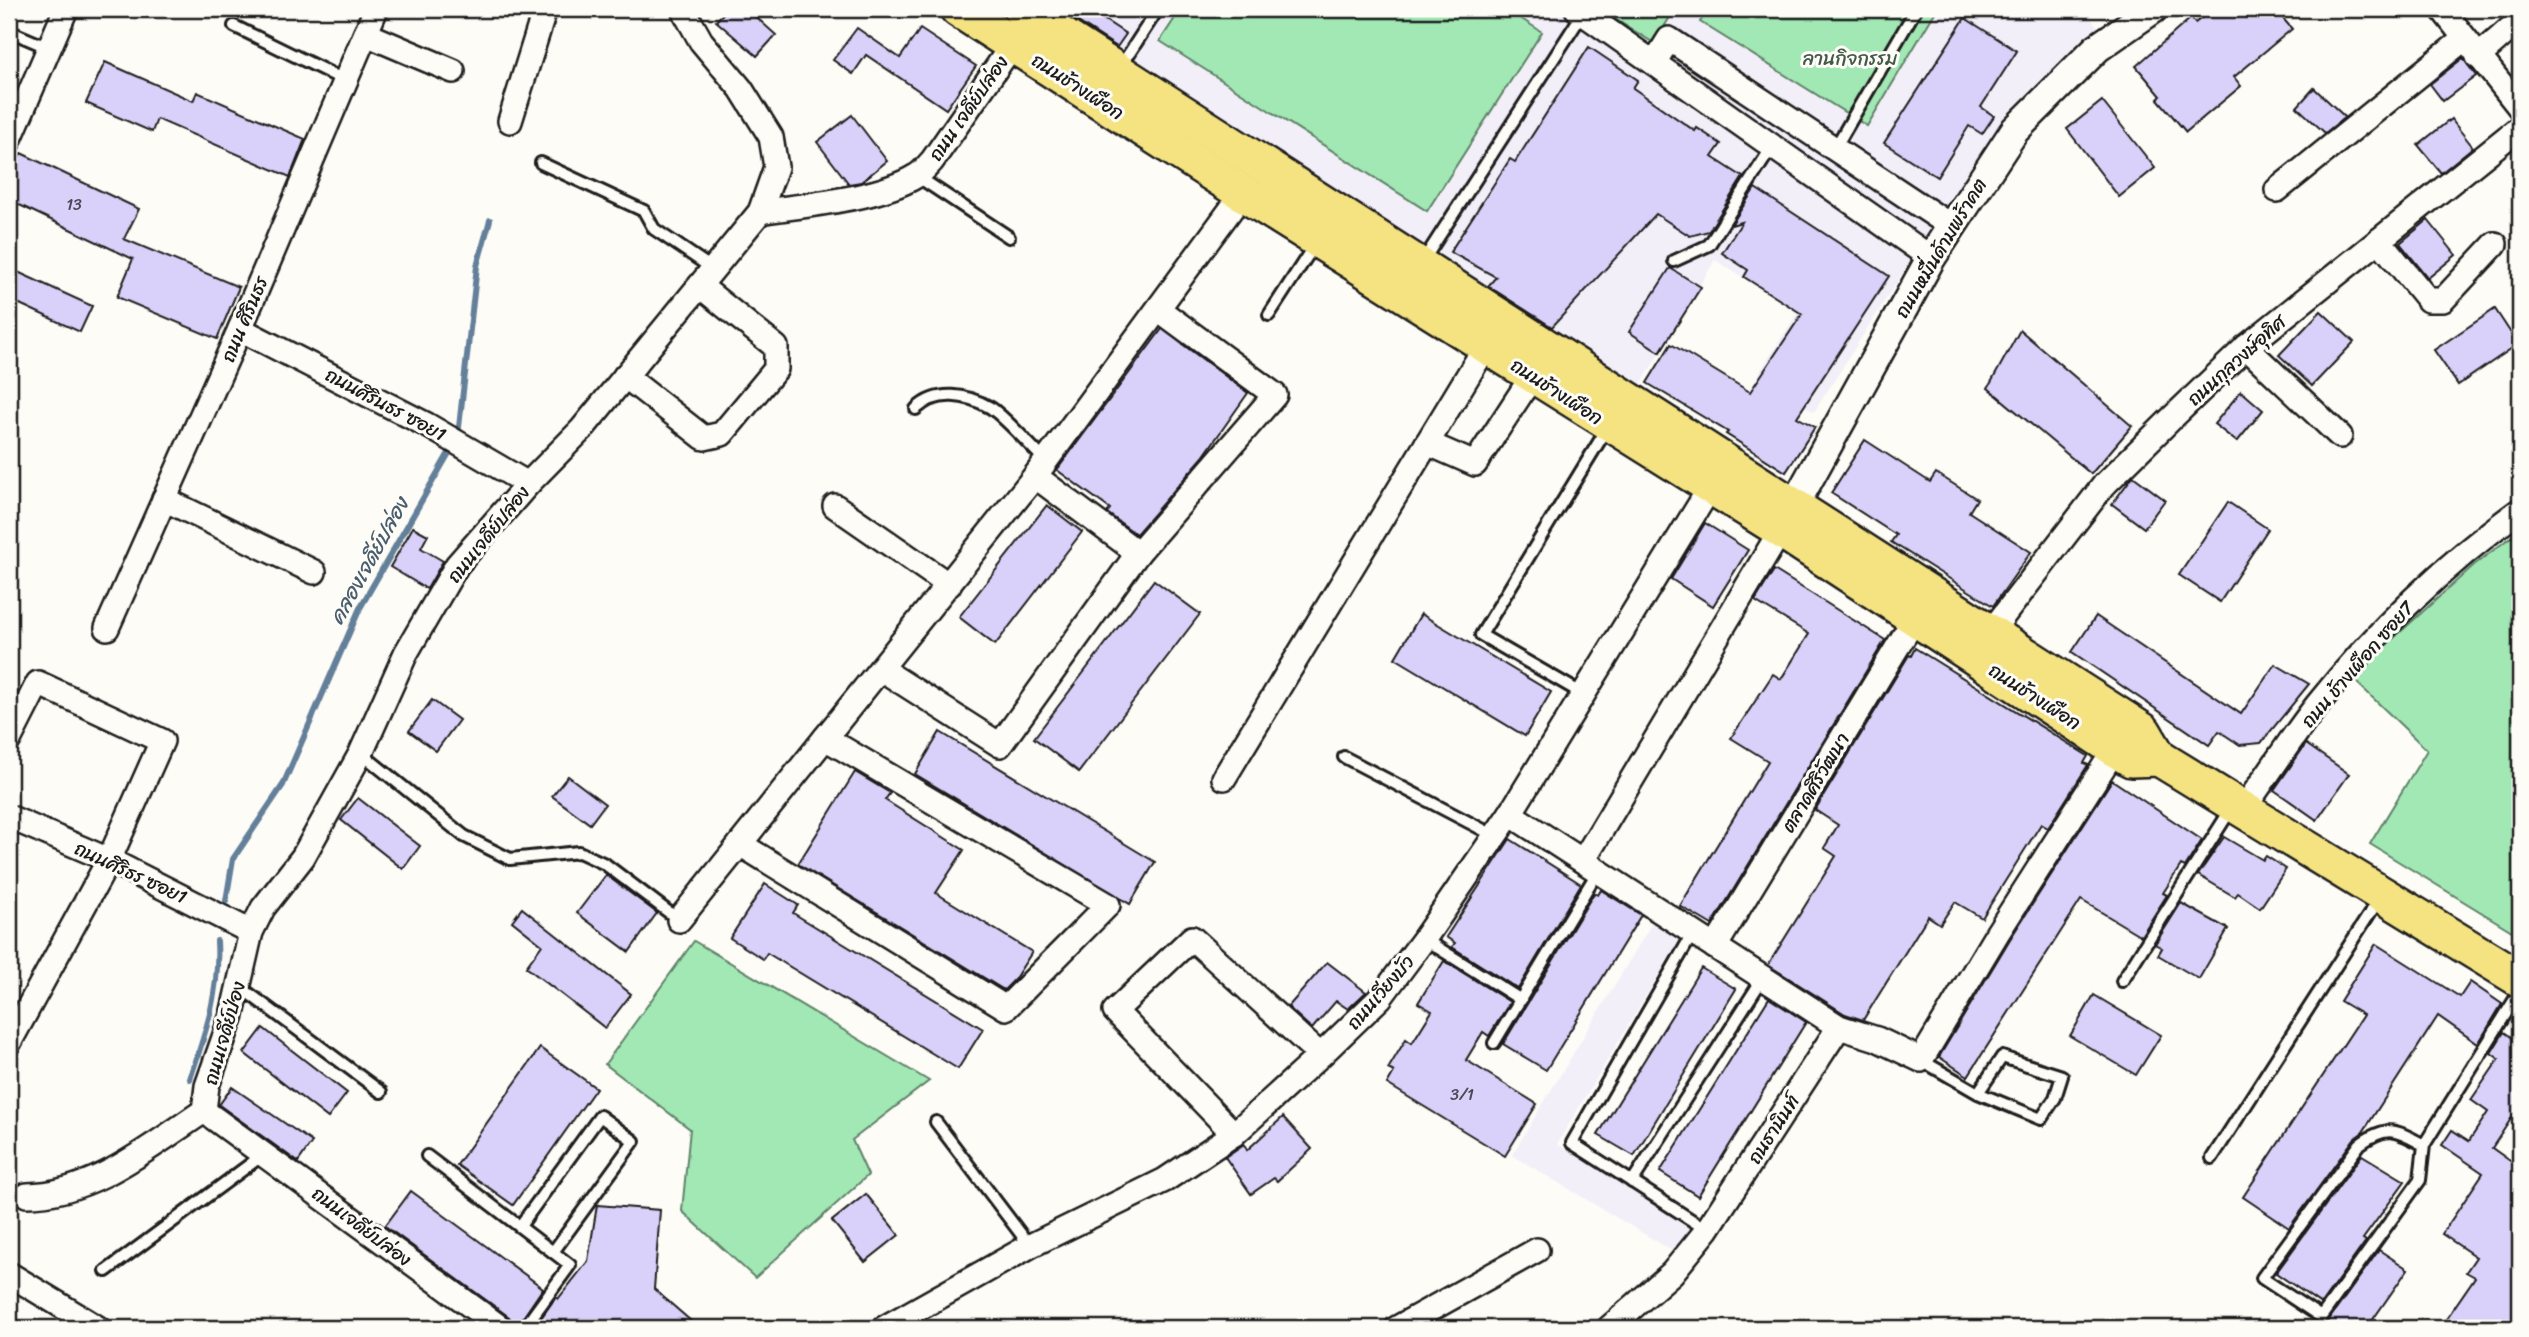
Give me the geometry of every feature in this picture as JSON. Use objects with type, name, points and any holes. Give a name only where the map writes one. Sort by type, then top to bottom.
[{"type":"main road","name":"ถนนช้างเผือก","points":[[958,9],[1243,194],[1711,486],[1788,518],[1990,633],[2143,731],[2160,758],[2520,978]]},
{"type":"main road","name":"ถนนช้างเผือก","points":[[1021,9],[1420,266],[1788,518],[1915,618],[2131,759],[2160,758]]},
{"type":"street","points":[[9,141],[66,9]]},
{"type":"street","name":"ถนน ศิรินธร","points":[[107,628],[240,329],[376,9]]},
{"type":"street","points":[[510,121],[545,9]]},
{"type":"street","points":[[683,9],[701,41],[741,89],[771,137],[775,167],[760,212]]},
{"type":"street","name":"ถนนหมื่่นด้ามพร้าคต","points":[[1788,518],[1931,258],[2015,130],[2096,48],[2153,9]]},
{"type":"street","points":[[1580,11],[1931,258]]},
{"type":"street","points":[[2449,12],[2471,48],[2520,108]]},
{"type":"street","points":[[2277,190],[2471,48],[2520,20]]},
{"type":"street","points":[[366,34],[453,71]]},
{"type":"street","points":[[1654,63],[1669,39],[1951,226]]},
{"type":"street","name":"ถนน เจดีย์ปล่อง","points":[[760,212],[851,198],[917,176],[932,161],[1013,44]]},
{"type":"street","name":"ถนนกุลวงษ์อุทิศ","points":[[1990,633],[2105,485],[2246,347],[2520,127]]},
{"type":"street","points":[[679,920],[1041,469],[1243,194]]},
{"type":"street","name":"ถนนเจดีย์ปล่อง","points":[[251,932],[263,908],[303,857],[361,753],[406,653],[457,565],[528,484],[582,429],[760,212]]},
{"type":"street","points":[[2379,240],[2428,300],[2443,300],[2495,244]]},
{"type":"street","points":[[625,376],[704,438],[722,434],[776,369],[776,346],[706,277]]},
{"type":"street","points":[[881,670],[1000,746],[1138,553],[1275,395],[1158,309]]},
{"type":"street","name":"ถนนศิรินธร ซอย1","points":[[240,329],[444,434],[528,484]]},
{"type":"street","points":[[1224,778],[1486,346]]},
{"type":"street","points":[[2246,347],[2340,436]]},
{"type":"street","points":[[1427,443],[1475,464],[1533,375]]},
{"type":"street","points":[[1041,469],[1138,553]]},
{"type":"street","name":"ถนนเวียงบัว","points":[[884,1328],[1030,1247],[1165,1180],[1234,1134],[1380,998],[1510,814],[1711,486]]},
{"type":"street","points":[[164,499],[314,572]]},
{"type":"street","points":[[835,506],[949,585]]},
{"type":"street","name":"ถนน ช้างเผือก ซอย7","points":[[2239,807],[2317,705],[2398,612],[2487,534],[2520,510]]},
{"type":"street","points":[[1590,866],[1788,518]]},
{"type":"street","name":"ตลาดศิริวัฒนา","points":[[1715,947],[1915,618]]},
{"type":"street","points":[[9,740],[38,683],[162,741],[108,859],[9,1043]]},
{"type":"street","points":[[740,844],[1006,1008],[1108,905],[825,738]]},
{"type":"street","points":[[1510,814],[1839,1027],[1877,1039],[1921,1060],[1998,932],[2115,749]]},
{"type":"street","name":"ถนนศิริธร ซอย1","points":[[9,817],[108,859],[251,932]]},
{"type":"street","name":"ถนนเจดีย์ป่อง","points":[[224,1124],[204,1111],[207,1086],[232,1015],[251,932]]},
{"type":"street","points":[[1234,1134],[1115,1011],[1192,937],[1320,1055]]},
{"type":"street","name":"ถนธานินท์","points":[[1609,1328],[1672,1273],[1707,1230],[1839,1027]]},
{"type":"street","points":[[27,1195],[69,1190],[110,1171],[204,1111]]},
{"type":"street","name":"ถนนเจดีย์ปล่อง","points":[[224,1124],[500,1328]]},
{"type":"street","points":[[1397,1328],[1537,1250]]},
{"type":"street","points":[[10,1279],[99,1328]]},
{"type":"lane","points":[[1117,71],[1158,9]]},
{"type":"lane","points":[[1835,148],[1916,9]]},
{"type":"lane","points":[[1420,266],[1580,11]]},
{"type":"lane","points":[[234,26],[346,81]]},
{"type":"lane","points":[[9,31],[49,48]]},
{"type":"lane","points":[[1674,261],[1709,245],[1772,147]]},
{"type":"lane","points":[[541,163],[643,211],[654,229],[706,277]]},
{"type":"lane","points":[[917,176],[1009,237]]},
{"type":"lane","points":[[1269,315],[1318,240]]},
{"type":"lane","points":[[916,409],[927,399],[957,395],[992,409],[1041,469]]},
{"type":"lane","points":[[1583,694],[1481,635],[1610,424]]},
{"type":"lane","points":[[361,753],[464,836],[510,859],[579,852],[605,864],[679,920]]},
{"type":"lane","points":[[1344,757],[1495,835]]},
{"type":"lane","points":[[2122,981],[2239,807]]},
{"type":"lane","points":[[1494,1043],[1521,1000],[1590,866]]},
{"type":"lane","points":[[2212,1158],[2382,894]]},
{"type":"lane","points":[[1693,933],[1573,1143],[1707,1230]]},
{"type":"lane","points":[[1424,939],[1521,1000]]},
{"type":"lane","points":[[1632,1182],[1763,978]]},
{"type":"lane","points":[[239,986],[381,1092]]},
{"type":"lane","points":[[2424,1145],[2401,1133],[2378,1131],[2360,1144],[2262,1278],[2321,1317],[2420,1180],[2424,1145],[2520,991]]},
{"type":"lane","points":[[1921,1060],[1978,1093],[2041,1119],[2056,1098],[2062,1076],[2002,1056],[1978,1093]]},
{"type":"lane","points":[[520,1226],[600,1116],[634,1141],[553,1252]]},
{"type":"lane","points":[[936,1122],[1030,1247]]},
{"type":"lane","points":[[106,1271],[264,1153]]},
{"type":"lane","points":[[427,1156],[570,1265],[524,1328]]},
{"type":"shaded area","points":[[1037,9],[2083,9],[2102,32],[2012,109],[1951,197],[1814,412],[1756,378],[1798,312],[1715,260],[1634,396],[1543,337],[1639,232],[1554,218],[1478,296]]},
{"type":"shaded area","points":[[1654,920],[1682,936],[1557,1144],[1693,1226],[1676,1253],[1512,1155]]},
{"type":"green space","points":[[1181,9],[1506,9],[1542,32],[1427,211],[1160,41]]},
{"type":"green space","points":[[1599,9],[1675,9],[1654,43]]},
{"type":"green space","name":"ลานกิจกรรม","points":[[1708,9],[1937,9],[1867,126],[1700,22]]},
{"type":"green space","points":[[2520,530],[2520,936],[2370,844],[2427,750],[2351,677],[2474,565]]},
{"type":"green space","points":[[694,941],[929,1081],[852,1140],[868,1175],[755,1278],[682,1211],[690,1129],[605,1064]]},
{"type":"building","points":[[727,9],[747,9],[776,35],[757,56],[716,21]]},
{"type":"building","points":[[1058,9],[1088,9],[1126,34],[1117,47]]},
{"type":"building","points":[[2213,9],[2275,9],[2292,29],[2234,77],[2241,86],[2186,132],[2158,99],[2161,96],[2136,66],[2191,18],[2195,23]]},
{"type":"building","points":[[1965,18],[2017,51],[1981,107],[1994,116],[1982,134],[1969,126],[1937,177],[1884,143]]},
{"type":"building","points":[[857,28],[900,58],[920,29],[976,66],[946,109],[866,55],[853,74],[833,60]]},
{"type":"building","points":[[1589,47],[1638,80],[1633,88],[1695,131],[1697,128],[1721,144],[1712,157],[1743,177],[1709,231],[1690,236],[1656,214],[1552,327],[1488,286],[1496,277],[1450,252],[1510,159],[1515,162]]},
{"type":"building","points":[[2463,58],[2476,76],[2443,101],[2430,84]]},
{"type":"building","points":[[105,62],[193,101],[197,92],[305,139],[290,177],[157,119],[152,132],[86,103]]},
{"type":"building","points":[[2314,88],[2345,117],[2325,133],[2297,107]]},
{"type":"building","points":[[2102,101],[2155,168],[2119,197],[2067,129]]},
{"type":"building","points":[[852,115],[887,161],[861,182],[849,184],[817,142]]},
{"type":"building","points":[[2451,119],[2473,147],[2441,173],[2418,145]]},
{"type":"building","points":[[21,153],[139,209],[124,239],[239,287],[217,339],[117,297],[133,259],[9,200],[9,179]]},
{"type":"building","points":[[1755,188],[1889,276],[1797,417],[1815,427],[1786,472],[1726,434],[1728,432],[1647,383],[1671,344],[1750,392],[1802,314],[1744,277],[1748,270],[1722,253],[1742,222],[1731,225]]},
{"type":"building","points":[[2428,220],[2456,255],[2428,278],[2400,243]]},
{"type":"building","points":[[9,268],[92,306],[80,332],[9,299]]},
{"type":"building","points":[[1670,268],[1701,287],[1660,352],[1629,332]]},
{"type":"building","points":[[2495,309],[2518,344],[2458,385],[2434,350]]},
{"type":"building","points":[[2321,311],[2354,342],[2312,386],[2279,355]]},
{"type":"building","points":[[1162,329],[1248,393],[1203,457],[1136,534],[1107,513],[1110,509],[1057,470]]},
{"type":"building","points":[[2020,330],[2132,426],[2091,474],[1988,388]]},
{"type":"building","points":[[2241,391],[2263,410],[2237,442],[2214,424]]},
{"type":"building","points":[[1865,440],[1930,482],[1936,473],[1977,499],[1969,512],[2031,552],[1993,606],[1891,542],[1896,535],[1831,493]]},
{"type":"building","points":[[2133,476],[2165,500],[2144,528],[2112,504]]},
{"type":"building","points":[[2228,502],[2268,529],[2220,602],[2179,575]]},
{"type":"building","points":[[1047,505],[1082,532],[995,645],[959,617]]},
{"type":"building","points":[[1705,523],[1748,550],[1713,606],[1671,579]]},
{"type":"building","points":[[413,527],[428,535],[421,548],[443,561],[427,589],[390,567]]},
{"type":"building","points":[[1774,570],[1885,640],[1712,925],[1680,906],[1768,761],[1731,738],[1773,674],[1781,679],[1809,634],[1755,601]]},
{"type":"building","points":[[1154,580],[1200,614],[1079,772],[1034,738]]},
{"type":"building","points":[[1421,614],[1551,692],[1525,736],[1395,658]]},
{"type":"building","points":[[2096,616],[2241,714],[2275,664],[2309,684],[2261,743],[2240,745],[2219,731],[2209,745],[2072,652]]},
{"type":"building","points":[[1915,648],[2088,756],[2084,763],[2088,765],[2048,828],[2041,824],[1982,918],[1955,902],[1940,924],[1928,916],[1863,1020],[1845,1014],[1768,965],[1836,856],[1824,848],[1838,825],[1815,810]]},
{"type":"building","points":[[432,700],[459,720],[436,751],[409,731]]},
{"type":"building","points":[[940,732],[1155,862],[1130,904],[915,774]]},
{"type":"building","points":[[2306,744],[2349,774],[2317,820],[2274,790]]},
{"type":"building","points":[[855,772],[890,793],[885,800],[964,850],[936,893],[1032,952],[1014,980],[1004,990],[798,864]]},
{"type":"building","points":[[568,776],[605,804],[590,824],[552,796]]},
{"type":"building","points":[[2112,780],[2202,840],[2185,867],[2181,865],[2163,893],[2167,895],[2141,936],[2081,900],[1968,1076],[1939,1057],[2010,939]]},
{"type":"building","points":[[358,798],[420,846],[403,869],[341,820]]},
{"type":"building","points":[[2224,837],[2263,860],[2266,856],[2286,869],[2260,908],[2238,893],[2235,897],[2198,875]]},
{"type":"building","points":[[1510,839],[1581,884],[1518,989],[1452,947],[1455,943],[1446,937]]},
{"type":"building","points":[[606,875],[657,913],[629,952],[577,913]]},
{"type":"building","points":[[765,884],[798,905],[793,913],[983,1029],[958,1069],[767,953],[763,959],[730,938]]},
{"type":"building","points":[[1601,890],[1641,915],[1546,1070],[1503,1044],[1594,893],[1598,895]]},
{"type":"building","points":[[2181,903],[2228,929],[2199,979],[2158,955],[2162,948],[2155,944]]},
{"type":"building","points":[[522,908],[631,994],[605,1028],[526,967],[542,945],[512,921]]},
{"type":"building","points":[[2376,944],[2460,997],[2470,982],[2502,1004],[2478,1044],[2438,1016],[2363,1132],[2354,1139],[2289,1228],[2243,1197],[2363,1015],[2340,1001]]},
{"type":"building","points":[[1444,961],[1510,1002],[1489,1036],[1483,1032],[1466,1060],[1537,1104],[1505,1156],[1387,1084],[1394,1072],[1388,1069],[1406,1039],[1412,1043],[1432,1011],[1418,1003]]},
{"type":"building","points":[[1327,962],[1366,992],[1348,1009],[1336,1001],[1312,1029],[1288,1007]]},
{"type":"building","points":[[1701,968],[1736,989],[1634,1156],[1598,1135]]},
{"type":"building","points":[[2094,995],[2161,1035],[2136,1075],[2070,1036]]},
{"type":"building","points":[[1769,998],[1806,1022],[1698,1196],[1660,1172]]},
{"type":"building","points":[[263,1028],[347,1093],[328,1118],[244,1053]]},
{"type":"building","points":[[2504,1032],[2520,1043],[2520,1105],[2492,1148],[2520,1168],[2520,1317],[2513,1328],[2440,1328],[2475,1277],[2466,1272],[2476,1257],[2442,1234],[2483,1173],[2442,1145],[2452,1130],[2469,1141],[2488,1112],[2471,1100],[2499,1059],[2491,1053]]},
{"type":"building","points":[[540,1048],[596,1088],[513,1205],[457,1165]]},
{"type":"building","points":[[232,1087],[312,1142],[298,1162],[219,1105]]},
{"type":"building","points":[[1283,1117],[1312,1149],[1277,1181],[1274,1178],[1251,1194],[1225,1157],[1244,1144],[1247,1150]]},
{"type":"building","points":[[2362,1155],[2405,1181],[2321,1304],[2276,1273]]},
{"type":"building","points":[[411,1191],[543,1288],[516,1328],[509,1317],[385,1226]]},
{"type":"building","points":[[866,1194],[899,1235],[865,1262],[832,1221]]},
{"type":"building","points":[[597,1205],[660,1210],[654,1289],[699,1328],[534,1328],[556,1297],[558,1299],[588,1261]]},
{"type":"building","points":[[2379,1250],[2408,1269],[2367,1328],[2323,1328]]},
{"type":"waterway","name":"คลองเจดีย์ปล่อง","points":[[458,436],[477,266],[490,220]]},
{"type":"waterway","name":"คลองเจดีย์ปล่อง","points":[[226,901],[233,859],[283,785],[360,608],[453,446]]},
{"type":"waterway","points":[[190,1079],[214,994],[217,941]]}]
